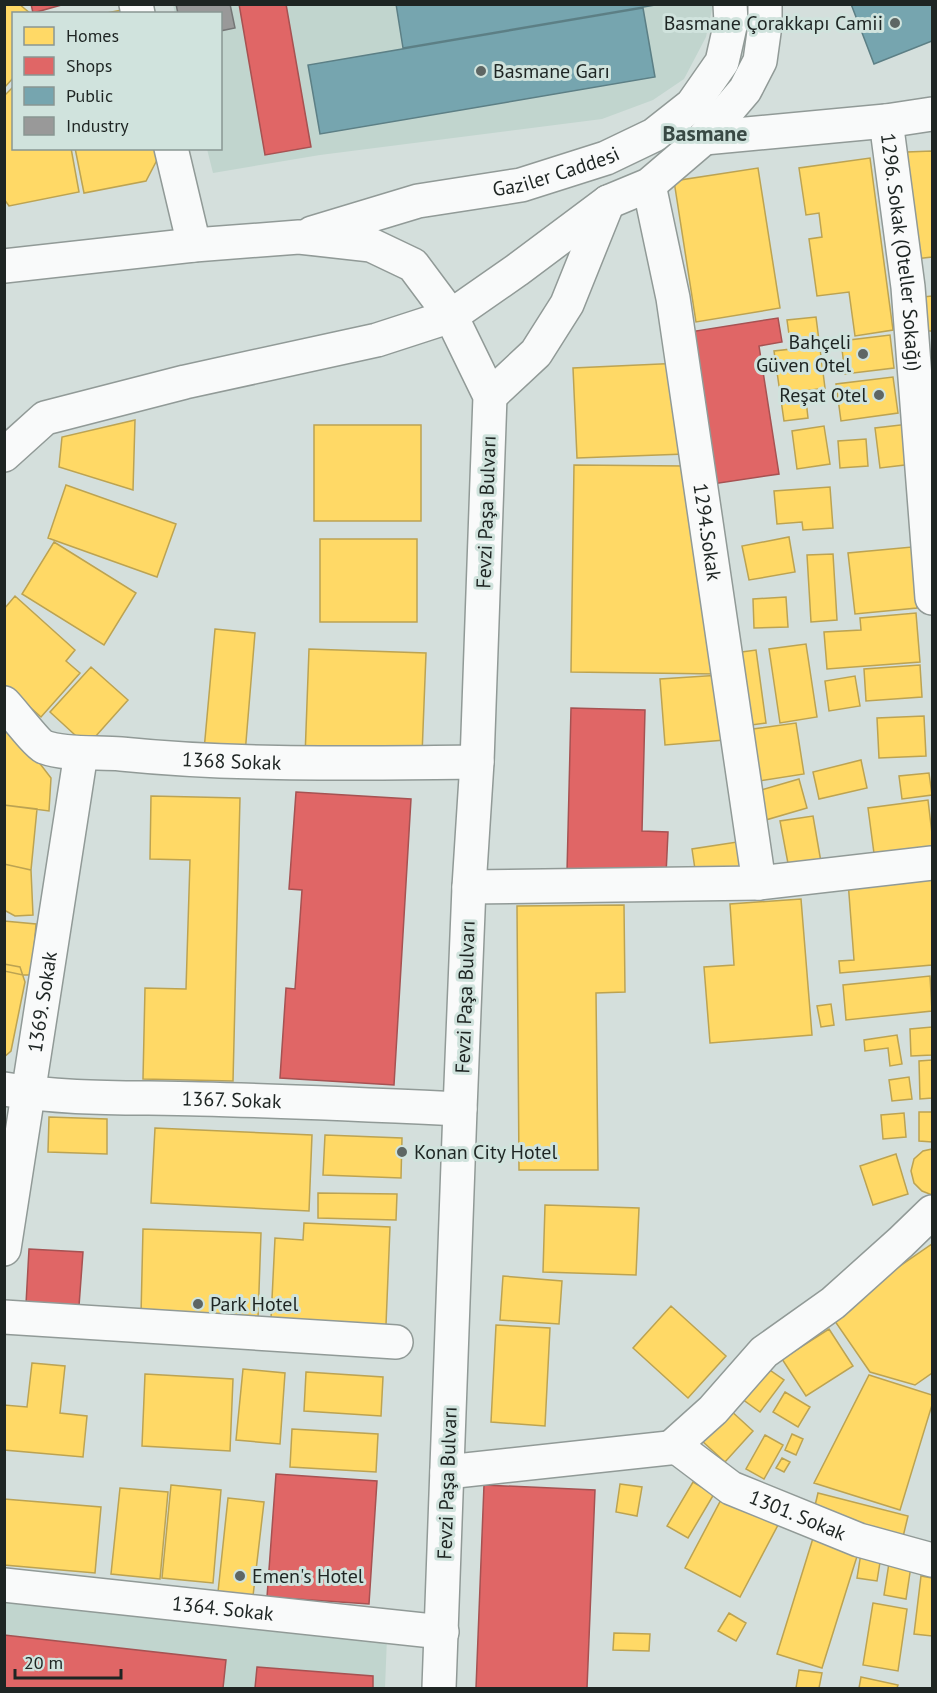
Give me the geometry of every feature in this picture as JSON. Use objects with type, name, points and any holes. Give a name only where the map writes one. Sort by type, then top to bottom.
[{"type":"street","name":"Gaziler Caddesi","points":[[299,237],[418,201],[521,185],[606,158],[654,135],[692,105],[722,62],[730,22],[730,4]]},
{"type":"street","points":[[4,455],[45,418],[185,382],[377,340],[451,315],[517,270],[608,202],[649,185],[704,138],[745,90],[760,61],[765,25],[765,4]]},
{"type":"street","points":[[704,138],[886,121],[933,114]]},
{"type":"street","name":"1296. Sokak (Oteller Sokağı)","points":[[886,121],[920,286],[933,598]]},
{"type":"street","points":[[171,150],[194,245]]},
{"type":"street","name":"1294.Sokak","points":[[649,185],[673,298],[759,883]]},
{"type":"street","points":[[490,396],[536,353],[567,304],[608,202]]},
{"type":"street","points":[[4,266],[194,245],[299,237]]},
{"type":"street","name":"Fevzi Paşa Bulvarı","points":[[299,237],[371,245],[413,265],[451,315],[490,396],[477,762],[469,887],[460,1109],[439,1689]]},
{"type":"street","name":"1368 Sokak","points":[[4,703],[43,746],[81,753],[102,752],[171,759],[282,764],[477,762]]},
{"type":"street","name":"1369. Sokak","points":[[4,1249],[17,1091],[81,753]]},
{"type":"street","points":[[469,887],[759,883],[933,863]]},
{"type":"street","name":"1367. Sokak","points":[[17,1091],[460,1109]]},
{"type":"street","points":[[447,1472],[676,1447],[713,1410],[764,1352],[833,1303],[933,1212]]},
{"type":"street","points":[[4,1317],[396,1342]]},
{"type":"street","name":"1301. Sokak","points":[[676,1447],[731,1488],[859,1540],[933,1560]]},
{"type":"street","name":"1364. Sokak","points":[[4,1585],[442,1632]]},
{"type":"shaded area","points":[[173,5],[713,5],[706,37],[684,79],[653,100],[602,119],[320,155],[213,173],[207,150],[222,150],[222,12],[175,12]]},
{"type":"shaded area","points":[[4,1578],[388,1612],[385,1688],[5,1688]]},
{"type":"building: Homes","points":[[4,4],[19,4],[29,12],[12,12],[12,79],[4,88]]},
{"type":"building: Homes","points":[[127,9],[128,12],[112,12]]},
{"type":"building: Homes","points":[[12,88],[12,150],[71,150],[79,192],[9,206],[4,199],[4,96]]},
{"type":"building: Homes","points":[[75,150],[154,150],[157,160],[146,181],[84,193]]},
{"type":"building: Homes","points":[[932,151],[932,257],[915,259],[907,152]]},
{"type":"building: Homes","points":[[870,158],[893,330],[855,336],[849,292],[817,296],[809,239],[822,237],[819,213],[806,215],[799,168]]},
{"type":"building: Homes","points":[[758,168],[780,308],[696,322],[674,181]]},
{"type":"building: Homes","points":[[932,296],[932,331],[926,331],[923,297]]},
{"type":"building: Homes","points":[[816,317],[825,388],[805,391],[808,418],[784,421],[774,351],[791,349],[787,320]]},
{"type":"building: Homes","points":[[890,335],[894,368],[845,374],[841,341]]},
{"type":"building: Homes","points":[[682,363],[685,454],[577,458],[573,368]]},
{"type":"building: Homes","points":[[893,377],[898,413],[841,421],[836,384]]},
{"type":"building: Homes","points":[[135,420],[133,490],[59,467],[62,437]]},
{"type":"building: Homes","points":[[909,424],[913,464],[880,468],[875,428]]},
{"type":"building: Homes","points":[[314,425],[421,425],[421,521],[314,521]]},
{"type":"building: Homes","points":[[824,426],[830,464],[797,469],[792,431]]},
{"type":"building: Homes","points":[[866,439],[868,466],[840,468],[838,441]]},
{"type":"building: Homes","points":[[574,465],[685,466],[718,674],[571,672]]},
{"type":"building: Homes","points":[[66,485],[176,524],[157,577],[48,538]]},
{"type":"building: Homes","points":[[830,487],[833,528],[803,530],[802,522],[777,524],[774,491]]},
{"type":"building: Homes","points":[[789,537],[795,572],[749,580],[742,546]]},
{"type":"building: Homes","points":[[320,539],[417,539],[417,622],[320,622]]},
{"type":"building: Homes","points":[[54,542],[136,593],[104,645],[22,594]]},
{"type":"building: Homes","points":[[912,547],[917,608],[855,614],[848,553]]},
{"type":"building: Homes","points":[[833,554],[837,620],[811,622],[807,555]]},
{"type":"building: Homes","points":[[15,596],[75,650],[66,661],[80,673],[41,717],[4,684],[4,609]]},
{"type":"building: Homes","points":[[786,597],[788,627],[754,628],[753,599]]},
{"type":"building: Homes","points":[[916,613],[920,662],[827,669],[824,632],[861,630],[860,618]]},
{"type":"building: Homes","points":[[215,629],[255,633],[245,754],[204,750]]},
{"type":"building: Homes","points":[[806,644],[817,717],[780,723],[769,649]]},
{"type":"building: Homes","points":[[309,649],[426,653],[422,755],[305,757]]},
{"type":"building: Homes","points":[[756,650],[766,723],[737,727],[727,654]]},
{"type":"building: Homes","points":[[920,665],[922,697],[866,701],[864,669]]},
{"type":"building: Homes","points":[[91,667],[128,700],[87,746],[50,712]]},
{"type":"building: Homes","points":[[721,675],[725,740],[665,745],[660,679]]},
{"type":"building: Homes","points":[[855,676],[860,706],[829,711],[825,681]]},
{"type":"building: Homes","points":[[924,716],[926,756],[879,758],[877,718]]},
{"type":"building: Homes","points":[[4,717],[51,778],[49,811],[4,805]]},
{"type":"building: Homes","points":[[796,723],[804,774],[753,782],[745,730]]},
{"type":"building: Homes","points":[[861,760],[867,788],[819,799],[813,772]]},
{"type":"building: Homes","points":[[929,773],[932,795],[902,799],[899,776]]},
{"type":"building: Homes","points":[[799,779],[807,808],[759,822],[751,793]]},
{"type":"building: Homes","points":[[151,796],[240,798],[233,1081],[143,1079],[145,988],[186,989],[190,860],[150,859]]},
{"type":"building: Homes","points":[[928,800],[932,853],[875,861],[868,808]]},
{"type":"building: Homes","points":[[4,805],[37,809],[31,870],[4,864]]},
{"type":"building: Homes","points":[[813,816],[822,868],[790,874],[780,821]]},
{"type":"building: Homes","points":[[750,840],[753,867],[696,876],[692,849]]},
{"type":"building: Homes","points":[[4,864],[31,870],[33,915],[15,916],[4,910]]},
{"type":"building: Homes","points":[[932,874],[932,965],[840,973],[839,961],[854,960],[848,881]]},
{"type":"building: Homes","points":[[801,899],[812,1035],[710,1043],[704,967],[734,965],[730,904]]},
{"type":"building: Homes","points":[[624,905],[625,992],[596,993],[598,1170],[519,1170],[517,906]]},
{"type":"building: Homes","points":[[4,921],[36,924],[32,975],[4,971]]},
{"type":"building: Homes","points":[[4,964],[20,967],[25,982],[11,1051],[4,1057]]},
{"type":"building: Homes","points":[[930,976],[932,1011],[846,1020],[843,985]]},
{"type":"building: Homes","points":[[831,1004],[834,1025],[821,1027],[817,1006]]},
{"type":"building: Homes","points":[[932,1027],[932,1055],[911,1056],[910,1029]]},
{"type":"building: Homes","points":[[897,1035],[902,1064],[890,1066],[888,1048],[865,1051],[864,1040]]},
{"type":"building: Homes","points":[[932,1060],[932,1098],[920,1099],[919,1061]]},
{"type":"building: Homes","points":[[909,1077],[912,1099],[892,1101],[889,1080]]},
{"type":"building: Homes","points":[[919,1112],[932,1112],[932,1142],[919,1141]]},
{"type":"building: Homes","points":[[904,1113],[906,1137],[883,1139],[881,1115]]},
{"type":"building: Homes","points":[[49,1117],[107,1119],[107,1154],[48,1152]]},
{"type":"building: Homes","points":[[155,1128],[312,1135],[309,1211],[151,1203]]},
{"type":"building: Homes","points":[[325,1135],[402,1138],[401,1178],[323,1175]]},
{"type":"building: Homes","points":[[932,1149],[932,1195],[922,1191],[914,1183],[911,1171],[914,1159],[923,1151]]},
{"type":"building: Homes","points":[[896,1154],[908,1194],[873,1205],[860,1166]]},
{"type":"building: Homes","points":[[318,1193],[397,1194],[396,1220],[318,1218]]},
{"type":"building: Homes","points":[[545,1205],[639,1208],[636,1275],[543,1272]]},
{"type":"building: Homes","points":[[304,1223],[390,1227],[386,1325],[271,1319],[275,1238],[303,1240]]},
{"type":"building: Homes","points":[[143,1229],[261,1233],[258,1319],[141,1315]]},
{"type":"building: Homes","points":[[932,1244],[932,1373],[915,1385],[870,1372],[830,1314]]},
{"type":"building: Homes","points":[[503,1276],[562,1281],[559,1324],[500,1320]]},
{"type":"building: Homes","points":[[671,1306],[726,1356],[688,1398],[633,1348]]},
{"type":"building: Homes","points":[[496,1325],[550,1328],[545,1426],[491,1422]]},
{"type":"building: Homes","points":[[829,1329],[853,1366],[806,1396],[782,1359]]},
{"type":"building: Homes","points":[[32,1363],[65,1366],[60,1413],[87,1416],[83,1457],[4,1450],[4,1405],[27,1407]]},
{"type":"building: Homes","points":[[761,1364],[784,1380],[760,1412],[738,1396]]},
{"type":"building: Homes","points":[[243,1369],[285,1373],[280,1444],[236,1440]]},
{"type":"building: Homes","points":[[306,1372],[383,1377],[381,1416],[304,1411]]},
{"type":"building: Homes","points":[[145,1374],[233,1379],[230,1451],[142,1446]]},
{"type":"building: Homes","points":[[869,1375],[932,1395],[932,1405],[900,1510],[814,1483]]},
{"type":"building: Homes","points":[[785,1392],[810,1407],[798,1427],[773,1412]]},
{"type":"building: Homes","points":[[729,1409],[753,1431],[725,1462],[701,1440]]},
{"type":"building: Homes","points":[[292,1429],[378,1434],[376,1472],[290,1467]]},
{"type":"building: Homes","points":[[792,1434],[803,1439],[796,1455],[785,1450]]},
{"type":"building: Homes","points":[[765,1435],[783,1445],[764,1479],[746,1469]]},
{"type":"building: Homes","points":[[782,1458],[790,1462],[784,1472],[776,1468]]},
{"type":"building: Homes","points":[[693,1482],[714,1494],[688,1538],[667,1526]]},
{"type":"building: Homes","points":[[620,1484],[642,1487],[637,1516],[616,1512]]},
{"type":"building: Homes","points":[[171,1485],[221,1490],[213,1583],[162,1578]]},
{"type":"building: Homes","points":[[120,1488],[168,1492],[160,1579],[111,1574]]},
{"type":"building: Homes","points":[[818,1493],[908,1516],[902,1541],[812,1518]]},
{"type":"building: Homes","points":[[723,1496],[778,1525],[740,1597],[685,1568]]},
{"type":"building: Homes","points":[[228,1498],[264,1502],[253,1596],[218,1592]]},
{"type":"building: Homes","points":[[4,1499],[101,1507],[95,1573],[4,1565]]},
{"type":"building: Homes","points":[[814,1535],[859,1550],[822,1668],[777,1654]]},
{"type":"building: Homes","points":[[861,1553],[881,1556],[877,1581],[857,1578]]},
{"type":"building: Homes","points":[[889,1563],[911,1566],[906,1599],[884,1595]]},
{"type":"building: Homes","points":[[921,1576],[932,1578],[932,1636],[914,1634]]},
{"type":"building: Homes","points":[[873,1603],[907,1609],[898,1671],[863,1665]]},
{"type":"building: Homes","points":[[729,1613],[746,1623],[736,1641],[718,1631]]},
{"type":"building: Homes","points":[[614,1633],[650,1634],[649,1651],[613,1650]]},
{"type":"building: Homes","points":[[799,1670],[822,1673],[819,1688],[796,1688]]},
{"type":"building: Homes","points":[[861,1677],[898,1685],[897,1688],[859,1688]]},
{"type":"building: Shops","points":[[31,4],[65,4],[37,12],[33,12]]},
{"type":"building: Shops","points":[[239,4],[286,4],[311,147],[265,155]]},
{"type":"building: Shops","points":[[778,318],[782,342],[759,346],[779,474],[706,485],[683,333]]},
{"type":"building: Shops","points":[[571,708],[645,710],[642,831],[668,832],[666,875],[567,872]]},
{"type":"building: Shops","points":[[296,792],[411,799],[394,1085],[280,1078],[286,988],[295,989],[302,890],[289,889]]},
{"type":"building: Shops","points":[[29,1249],[83,1252],[79,1306],[26,1304]]},
{"type":"building: Shops","points":[[276,1474],[377,1481],[369,1604],[267,1597]]},
{"type":"building: Shops","points":[[484,1485],[595,1490],[587,1688],[476,1688]]},
{"type":"building: Shops","points":[[4,1635],[226,1660],[223,1688],[4,1688]]},
{"type":"building: Shops","points":[[257,1667],[373,1676],[373,1688],[255,1688]]},
{"type":"building: Public","points":[[396,4],[661,4],[403,48]]},
{"type":"building: Public","name":"Basmane Çorakkapı Camii","points":[[851,4],[932,4],[932,41],[874,64]]},
{"type":"building: Public","name":"Basmane Garı","points":[[643,8],[655,77],[320,134],[308,65]]},
{"type":"building: Industry","points":[[176,4],[230,4],[235,28],[222,31],[222,12],[178,12]]},
{"type":"place","name":"Basmane Çorakkapı Camii","points":[[895,23]]},
{"type":"place","name":"Basmane Garı","points":[[481,71]]},
{"type":"place","name":"Bahçeli Güven Otel","points":[[863,354]]},
{"type":"place","name":"Reşat Otel","points":[[879,395]]},
{"type":"place","name":"Konan City Hotel","points":[[402,1152]]},
{"type":"place","name":"Park Hotel","points":[[198,1304]]},
{"type":"place","name":"Emen's Hotel","points":[[240,1576]]},
{"type":"district","name":"Basmane","points":[[705,133]]}]
